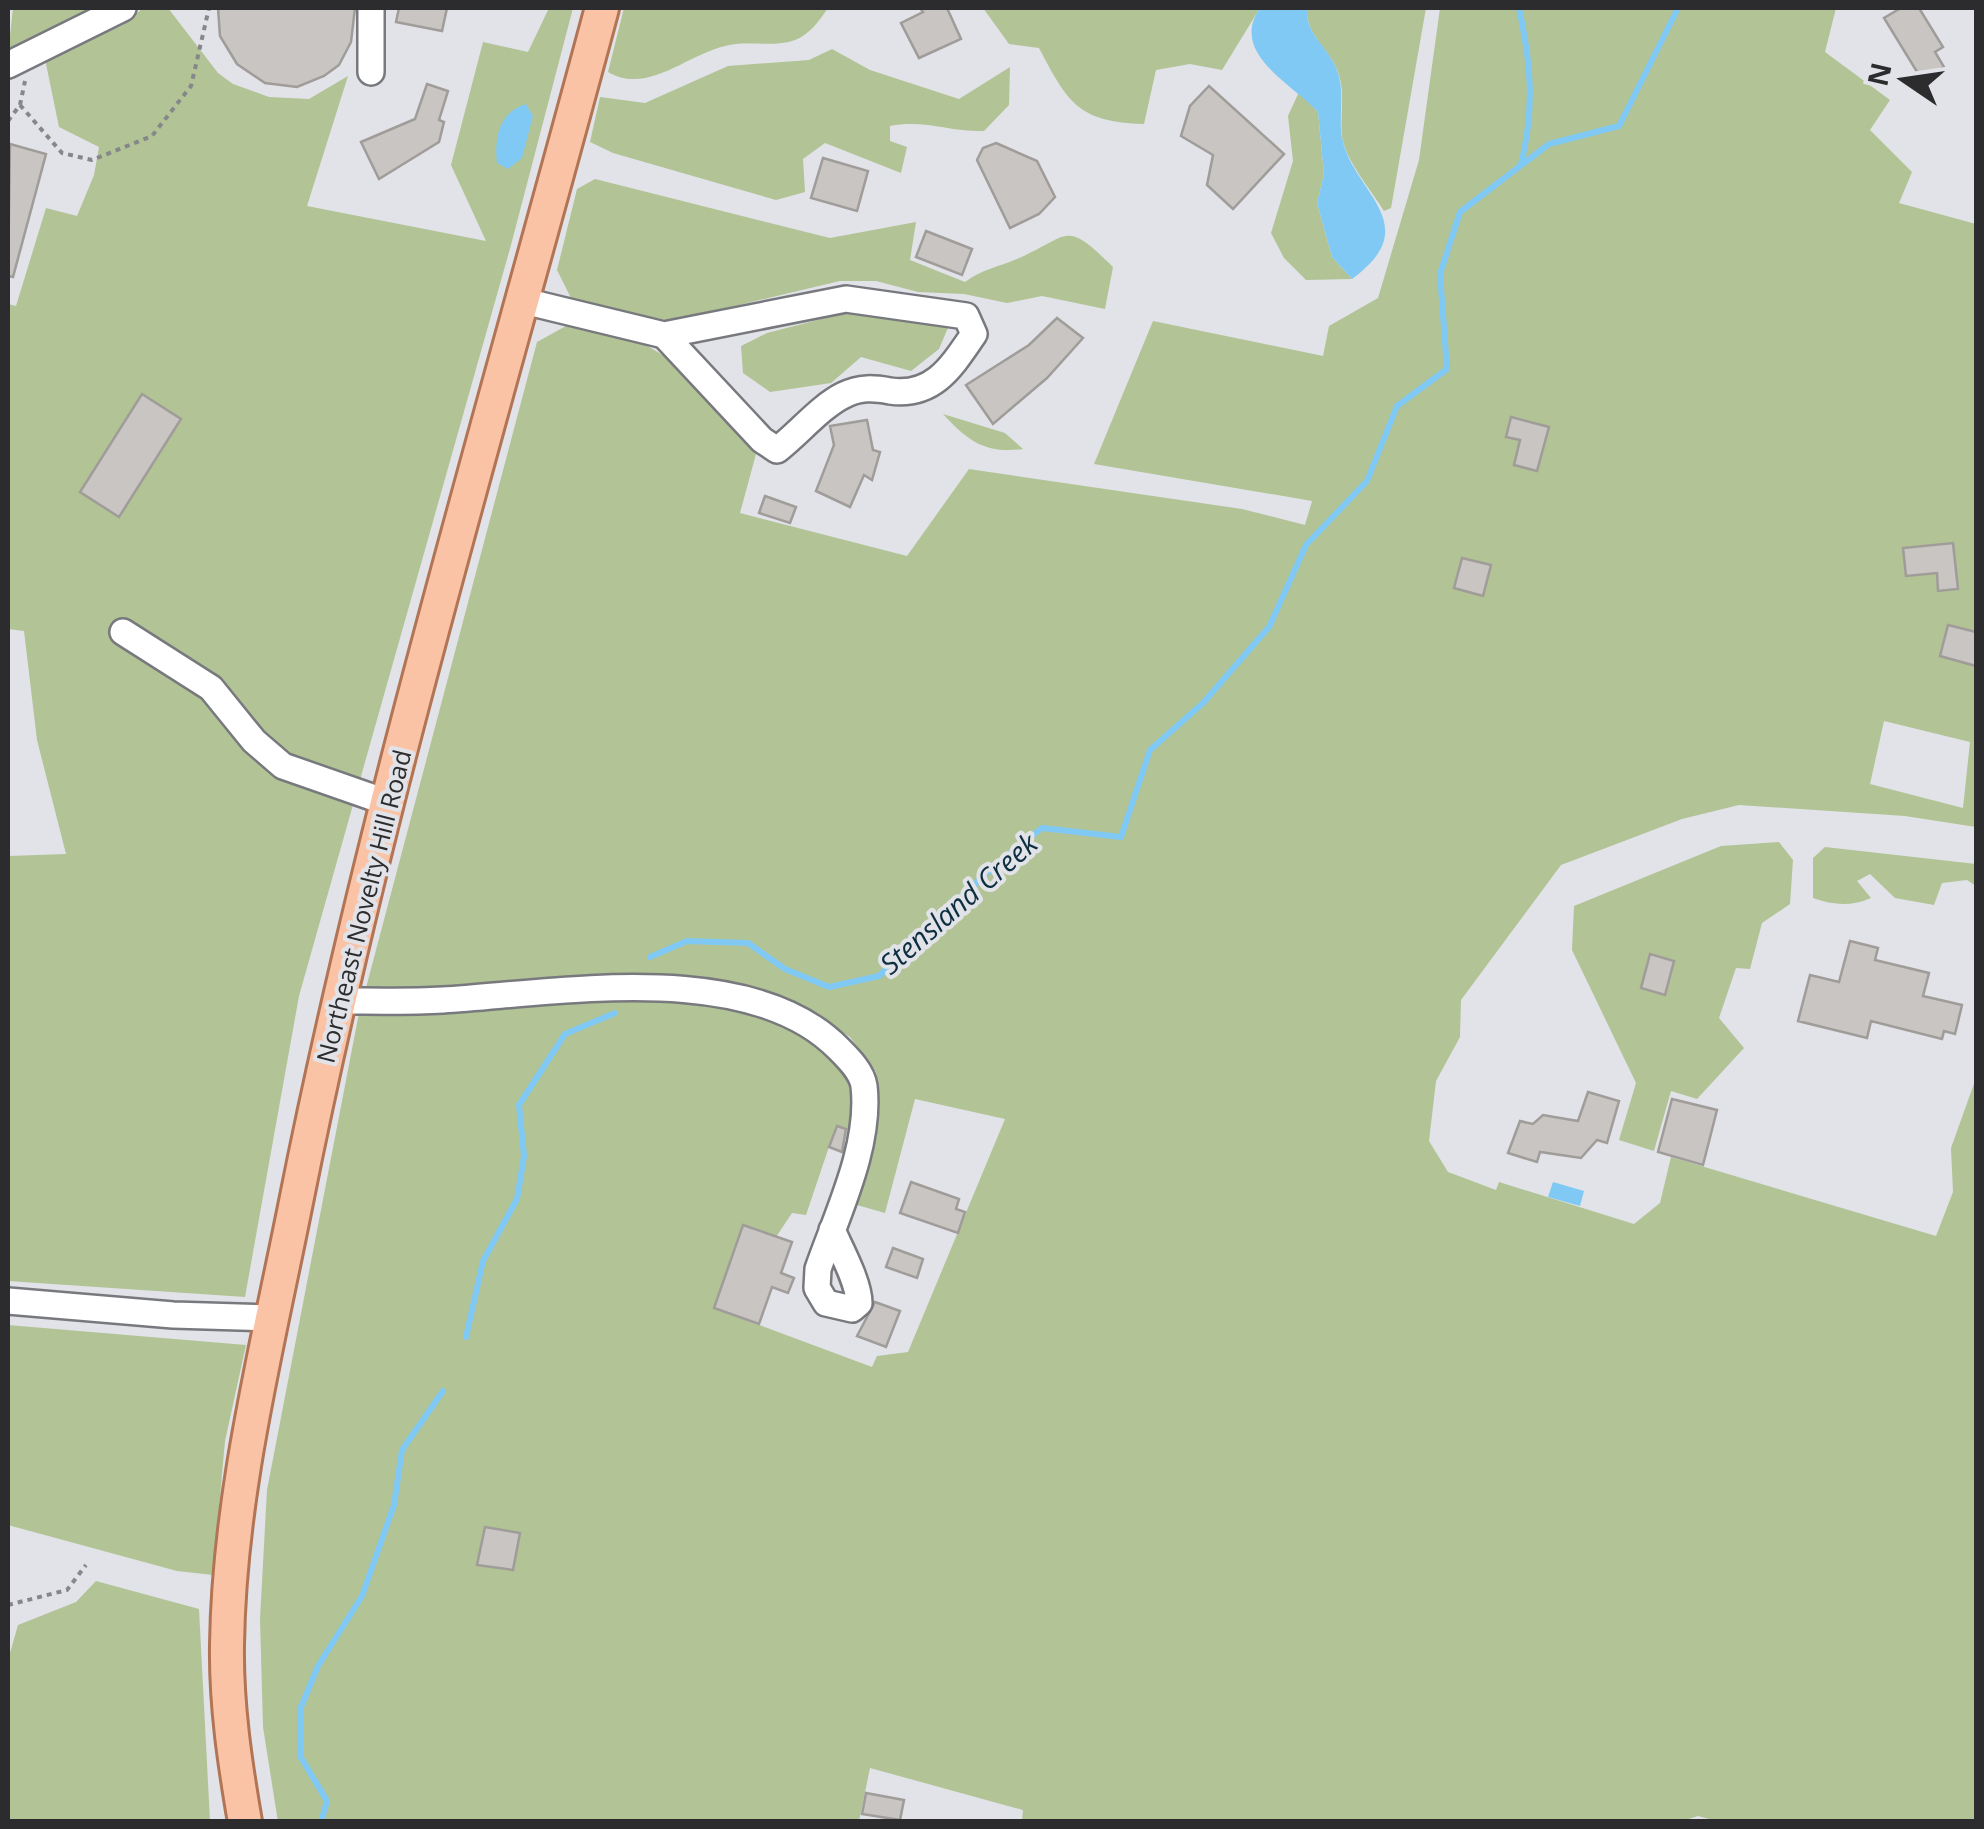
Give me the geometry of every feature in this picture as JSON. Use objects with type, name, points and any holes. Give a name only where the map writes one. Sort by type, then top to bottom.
[{"type":"main road","name":"Northeast Novelty Hill Road","points":[[246,1822],[229,1703],[228,1595],[235,1525],[273,1318],[337,1001],[386,802],[602,8]]},
{"type":"street","points":[[18,60],[123,8]]},
{"type":"street","points":[[371,8],[371,72]]},
{"type":"street","points":[[524,301],[664,335],[846,299],[966,316],[974,334],[948,373],[926,389],[904,393],[868,388],[842,396],[777,450],[762,440],[664,335]]},
{"type":"street","points":[[123,632],[211,688],[254,741],[283,766],[386,802]]},
{"type":"street","points":[[337,1001],[438,1000],[636,987],[712,994],[785,1014],[828,1038],[852,1062],[864,1083],[862,1129],[832,1230]]},
{"type":"street","points":[[8,1301],[173,1315],[273,1318]]},
{"type":"path","points":[[18,60],[20,105],[62,153],[92,160],[152,136],[191,86],[209,8]]},
{"type":"path","points":[[8,121],[20,105]]},
{"type":"path","points":[[8,1605],[67,1590],[86,1565]]},
{"type":"green space","points":[[13,8],[98,8],[8,54]]},
{"type":"green space","points":[[143,8],[168,8],[218,73],[233,84],[269,97],[309,99],[348,76],[307,206],[486,241],[451,165],[483,42],[528,52],[549,8],[573,8],[511,245],[299,996],[245,1297],[8,1281],[8,856],[66,854],[37,740],[24,631],[8,629],[8,304],[16,306],[46,208],[77,216],[94,175],[99,147],[59,127],[45,59],[123,25]]},
{"type":"green space","points":[[624,8],[828,8],[809,31],[795,40],[725,46],[638,79],[608,72]]},
{"type":"green space","points":[[983,8],[1260,8],[1222,70],[1190,64],[1156,70],[1144,124],[1089,114],[1058,83],[1039,48],[1009,44]]},
{"type":"green space","points":[[1307,8],[1426,8],[1391,208],[1384,211],[1344,146],[1339,75],[1310,27]]},
{"type":"green space","points":[[1440,8],[1836,8],[1825,52],[1890,100],[1870,130],[1912,172],[1899,203],[1976,224],[1976,827],[1905,816],[1739,805],[1682,819],[1561,865],[1461,1000],[1460,1037],[1436,1081],[1429,1141],[1448,1172],[1496,1190],[1499,1182],[1634,1224],[1660,1203],[1671,1157],[1936,1236],[1953,1192],[1951,1148],[1976,1078],[1976,1821],[1720,1822],[1698,1816],[1680,1822],[1022,1821],[1023,1810],[870,1768],[859,1821],[278,1822],[263,1727],[260,1619],[267,1490],[358,1018],[537,342],[566,326],[644,344],[683,367],[756,454],[740,513],[907,556],[969,469],[1242,509],[1305,525],[1312,501],[1094,464],[1153,321],[1323,356],[1329,326],[1378,298],[1419,160]],"holes":[[[1884,721],[1970,742],[1963,808],[1870,784]],[[745,1006],[806,1010],[850,1037],[876,1072],[878,1099],[850,1203],[885,1213],[915,1099],[1005,1119],[908,1352],[877,1356],[872,1367],[714,1308],[743,1226],[776,1237],[792,1213],[806,1215],[836,1126],[852,1131],[847,1078],[828,1047],[794,1026]]]},
{"type":"green space","points":[[832,49],[870,70],[959,99],[1010,67],[1009,105],[984,131],[914,124],[890,126],[890,141],[907,147],[901,173],[825,143],[803,159],[805,192],[776,200],[613,153],[590,142],[600,97],[645,103],[728,66],[809,60]]},
{"type":"green space","points":[[1299,92],[1318,112],[1324,174],[1317,203],[1332,257],[1352,279],[1306,280],[1284,258],[1271,233],[1293,161],[1288,116]]},
{"type":"green space","points":[[595,179],[830,238],[916,222],[910,260],[965,282],[1058,239],[1075,237],[1113,267],[1105,309],[1042,296],[1007,303],[964,294],[918,292],[876,281],[840,281],[672,321],[574,304],[557,270],[577,189]]},
{"type":"green space","points":[[845,313],[950,323],[939,349],[911,371],[861,357],[831,383],[770,392],[743,373],[741,346],[767,333]]},
{"type":"green space","points":[[943,414],[1005,433],[1023,449],[998,449],[978,443]]},
{"type":"green space","points":[[1779,842],[1793,860],[1790,904],[1762,923],[1750,969],[1736,968],[1719,1018],[1744,1048],[1697,1099],[1671,1091],[1654,1151],[1619,1140],[1636,1083],[1572,950],[1574,906],[1721,846]]},
{"type":"green space","points":[[1825,847],[1976,864],[1976,886],[1967,880],[1942,883],[1934,905],[1895,898],[1870,874],[1857,881],[1871,898],[1849,904],[1820,900],[1813,898],[1813,858]]},
{"type":"green space","points":[[8,1325],[246,1345],[225,1441],[213,1575],[177,1571],[8,1525]]},
{"type":"green space","points":[[96,1581],[199,1609],[210,1821],[8,1821],[8,1660],[18,1625],[76,1602]]},
{"type":"water","points":[[1260,8],[1307,8],[1309,25],[1339,76],[1342,138],[1385,225],[1384,242],[1374,259],[1352,279],[1332,257],[1317,203],[1324,174],[1318,112],[1258,53],[1252,39],[1252,24]]},
{"type":"water","points":[[526,104],[533,116],[522,158],[508,169],[497,163],[500,127],[510,113]]},
{"type":"water","points":[[1553,1182],[1584,1191],[1580,1206],[1548,1197]]},
{"type":"building","points":[[218,8],[355,8],[351,42],[339,65],[324,76],[297,87],[265,83],[237,64],[220,36]]},
{"type":"building","points":[[399,8],[447,8],[442,31],[396,22]]},
{"type":"building","points":[[920,8],[947,8],[961,39],[919,58],[901,23],[923,12]]},
{"type":"building","points":[[1901,8],[1919,8],[1943,47],[1935,52],[1944,67],[1922,80],[1884,18]]},
{"type":"building","points":[[427,84],[448,91],[439,120],[444,122],[439,142],[379,179],[361,142],[415,119]]},
{"type":"building","points":[[1209,86],[1284,154],[1233,209],[1207,185],[1213,155],[1181,136],[1190,106]]},
{"type":"building","points":[[996,143],[1037,161],[1055,197],[1039,214],[1010,228],[977,160],[983,148]]},
{"type":"building","points":[[10,144],[46,154],[13,277],[8,276]]},
{"type":"building","points":[[823,158],[868,171],[857,211],[811,198]]},
{"type":"building","points":[[926,231],[972,249],[962,275],[916,257]]},
{"type":"building","points":[[1057,318],[1083,338],[1047,378],[993,424],[966,385],[1029,345]]},
{"type":"building","points":[[142,394],[181,419],[119,517],[80,492]]},
{"type":"building","points":[[1511,417],[1549,427],[1537,471],[1514,465],[1520,440],[1506,437]]},
{"type":"building","points":[[867,420],[873,450],[880,452],[872,480],[864,475],[850,507],[816,491],[834,445],[830,426]]},
{"type":"building","points":[[765,496],[796,507],[790,523],[759,513]]},
{"type":"building","points":[[1953,543],[1958,589],[1938,591],[1937,573],[1906,576],[1903,548]]},
{"type":"building","points":[[1462,558],[1491,565],[1483,596],[1454,588]]},
{"type":"building","points":[[1948,625],[1976,632],[1976,666],[1940,656]]},
{"type":"building","points":[[1850,941],[1878,948],[1875,960],[1929,973],[1923,996],[1962,1005],[1955,1034],[1944,1031],[1942,1039],[1871,1021],[1867,1038],[1798,1021],[1810,975],[1839,982]]},
{"type":"building","points":[[1650,954],[1674,961],[1665,995],[1641,988]]},
{"type":"building","points":[[1588,1092],[1619,1101],[1607,1143],[1597,1140],[1581,1158],[1540,1152],[1537,1162],[1508,1153],[1520,1121],[1533,1124],[1543,1115],[1578,1121]]},
{"type":"building","points":[[1672,1099],[1717,1110],[1703,1165],[1658,1152]]},
{"type":"building","points":[[837,1126],[846,1129],[842,1152],[829,1147]]},
{"type":"building","points":[[911,1182],[959,1199],[956,1209],[965,1212],[958,1233],[900,1213]]},
{"type":"building","points":[[743,1225],[792,1242],[781,1273],[794,1278],[788,1293],[772,1287],[759,1324],[714,1308]]},
{"type":"building","points":[[893,1248],[923,1259],[917,1278],[886,1267]]},
{"type":"building","points":[[875,1302],[900,1311],[886,1347],[857,1336]]},
{"type":"building","points":[[485,1527],[520,1533],[513,1570],[477,1565]]},
{"type":"building","points":[[866,1793],[904,1800],[900,1820],[862,1814]]},
{"type":"waterway","points":[[1519,8],[1530,86],[1521,164]]},
{"type":"waterway","name":"Stensland Creek","points":[[650,957],[687,941],[748,943],[785,969],[829,987],[879,976],[997,863],[1042,828],[1121,837],[1150,750],[1203,703],[1269,627],[1306,545],[1367,481],[1397,406],[1447,369],[1440,274],[1460,212],[1549,144],[1619,126],[1678,8]]},
{"type":"waterway","name":"Stensland Creek","points":[[466,1337],[483,1261],[517,1199],[524,1156],[519,1105],[565,1034],[615,1013]]},
{"type":"waterway","name":"Stensland Creek","points":[[321,1822],[327,1801],[300,1756],[301,1707],[318,1666],[362,1596],[394,1505],[402,1450],[443,1391]]}]
